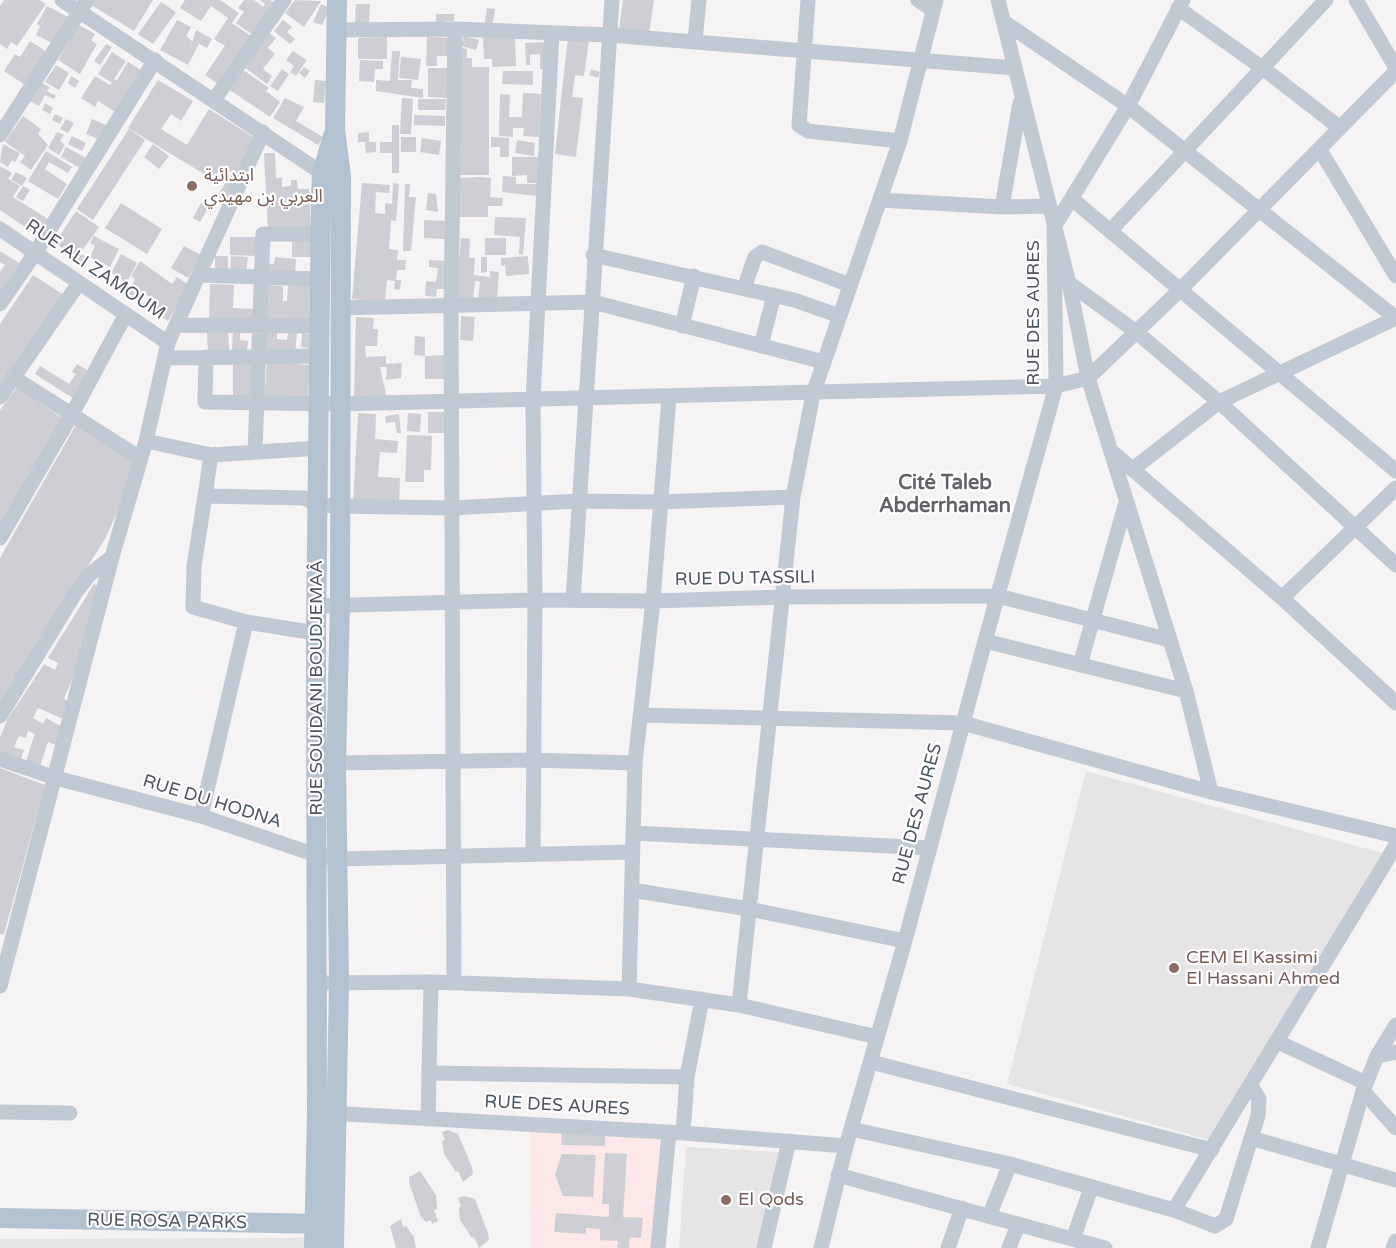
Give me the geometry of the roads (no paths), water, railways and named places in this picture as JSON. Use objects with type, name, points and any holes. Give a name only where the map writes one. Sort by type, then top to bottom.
[{"type":"main road","name":"RUE SOUIDANI BOUDJEMAÂ","points":[[314,1248],[324,1224],[326,1113],[339,982],[336,763],[340,605],[339,506],[329,404],[320,356],[321,234],[331,174],[335,130],[337,0]]},
{"type":"main road","name":"RUE SOUIDANI BOUDJEMAÂ","points":[[326,1113],[316,983],[316,606],[320,448],[329,404],[340,309],[331,174]]},
{"type":"main road","name":"RUE ROSA PARKS","points":[[0,1218],[324,1224]]},
{"type":"main road","name":"RUE SOUIDANI BOUDJEMAÂ","points":[[324,1224],[334,1248]]},
{"type":"street","points":[[62,0],[84,5],[155,60],[331,174]]},
{"type":"street","points":[[573,600],[584,397],[593,303],[593,255],[612,0]]},
{"type":"street","points":[[695,41],[699,0]]},
{"type":"street","points":[[808,0],[797,120],[802,129],[900,141]]},
{"type":"street","points":[[740,1005],[793,496],[813,394],[900,141],[934,5],[918,0]]},
{"type":"street","points":[[998,0],[1069,283],[1088,378],[1186,692],[1211,792]]},
{"type":"street","points":[[1111,230],[1264,69],[1326,0]]},
{"type":"street","points":[[206,357],[205,402],[329,404],[813,394],[1056,386],[1088,378],[1320,150],[1396,70],[1356,0]]},
{"type":"street","points":[[214,100],[282,1]]},
{"type":"street","points":[[1180,4],[1340,128]]},
{"type":"street","name":"RUE DES AURES","points":[[326,1113],[676,1132],[846,1146],[905,941],[985,640],[1056,386],[1054,227],[1128,106],[1180,4]]},
{"type":"street","points":[[0,135],[84,5]]},
{"type":"street","points":[[1004,22],[1128,106],[1260,208],[1396,318],[1219,402],[1133,469]]},
{"type":"street","points":[[454,982],[451,761],[453,602],[451,306],[455,29]]},
{"type":"street","points":[[336,30],[455,29],[609,35],[1015,68]]},
{"type":"street","points":[[533,853],[535,600],[533,399],[552,33]]},
{"type":"street","points":[[0,304],[36,253],[155,60]]},
{"type":"street","points":[[1002,207],[1021,96]]},
{"type":"street","points":[[0,986],[7,940],[56,778],[112,557],[146,441],[166,351],[263,132]]},
{"type":"street","points":[[1320,150],[1396,276]]},
{"type":"street","points":[[1072,199],[1277,374],[1396,471]]},
{"type":"street","points":[[879,200],[1002,207],[1049,206]]},
{"type":"street","name":"RUE ALI ZAMOUM","points":[[0,229],[126,314],[166,351]]},
{"type":"street","points":[[255,452],[263,234],[321,234]]},
{"type":"street","points":[[744,288],[755,257],[762,252],[850,285]]},
{"type":"street","points":[[593,255],[774,295],[840,316]]},
{"type":"street","points":[[199,275],[320,279]]},
{"type":"street","points":[[682,326],[694,276]]},
{"type":"street","points":[[0,397],[79,283]]},
{"type":"street","points":[[1069,283],[1135,331],[1219,402],[1354,528],[1396,564]]},
{"type":"street","points":[[761,346],[774,295]]},
{"type":"street","points":[[340,309],[593,303],[824,362]]},
{"type":"street","points":[[0,538],[72,414],[126,314]]},
{"type":"street","points":[[177,325],[320,326]]},
{"type":"street","points":[[166,351],[206,357],[320,356]]},
{"type":"street","points":[[13,377],[140,458]]},
{"type":"street","points":[[629,990],[635,763],[653,601],[669,397]]},
{"type":"street","points":[[146,441],[211,455],[320,448]]},
{"type":"street","points":[[1110,450],[1282,598],[1396,703]]},
{"type":"street","points":[[211,455],[191,603],[196,610],[246,622],[316,633]]},
{"type":"street","points":[[1282,598],[1396,488]]},
{"type":"street","points":[[205,496],[304,498],[318,505],[452,508],[578,501],[660,502],[793,496]]},
{"type":"street","points":[[1080,665],[1126,502]]},
{"type":"street","points":[[0,716],[76,592],[89,575],[112,557]]},
{"type":"street","name":"RUE DU TASSILI","points":[[316,606],[535,600],[653,601],[784,597],[998,596],[1092,618],[1170,640]]},
{"type":"street","points":[[201,816],[246,622]]},
{"type":"street","points":[[985,640],[1186,692]]},
{"type":"street","points":[[641,715],[963,723],[1211,792],[1396,836]]},
{"type":"street","name":"RUE DU HODNA","points":[[0,759],[56,778],[201,816],[316,855],[339,859],[632,852]]},
{"type":"street","points":[[336,763],[532,760],[635,763]]},
{"type":"street","points":[[633,832],[756,841],[929,848]]},
{"type":"street","points":[[1174,1210],[1396,845]]},
{"type":"street","points":[[632,890],[749,909],[905,941]]},
{"type":"street","points":[[428,1119],[431,982]]},
{"type":"street","points":[[316,983],[454,982],[629,990],[740,1005],[878,1037]]},
{"type":"street","points":[[658,1248],[676,1132],[702,999]]},
{"type":"street","points":[[1318,1248],[1364,1087],[1377,1056],[1396,1025]]},
{"type":"street","points":[[1278,1042],[1364,1087],[1395,1123]]},
{"type":"street","points":[[1377,1056],[1396,1052]]},
{"type":"street","points":[[871,1062],[1212,1150]]},
{"type":"street","points":[[430,1073],[687,1077]]},
{"type":"street","points":[[851,1129],[1010,1164],[1174,1210],[1215,1226],[1223,1222],[1258,1116],[1259,1099],[1251,1086]]},
{"type":"street","points":[[0,1112],[70,1113]]},
{"type":"street","points":[[1251,1138],[1396,1180]]},
{"type":"street","points":[[764,1248],[789,1141]]},
{"type":"street","points":[[821,1248],[846,1146]]},
{"type":"street","points":[[989,1216],[1010,1164]]},
{"type":"street","points":[[838,1174],[1096,1247]]},
{"type":"street","points":[[1073,1239],[1091,1188]]},
{"type":"street","points":[[948,1248],[962,1208]]},
{"type":"street","points":[[1009,1248],[1018,1225]]},
{"type":"street","points":[[1393,1248],[1396,1241]]},
{"type":"place","name":"ابتدائية العربي بن مهيدي","points":[[192,186]]},
{"type":"place","name":"CEM El Kassimi El Hassani Ahmed","points":[[1174,968]]},
{"type":"place","name":"El Qods","points":[[726,1200]]},
{"type":"district","name":"Cité Taleb Abderrhaman","points":[[945,496]]}]
